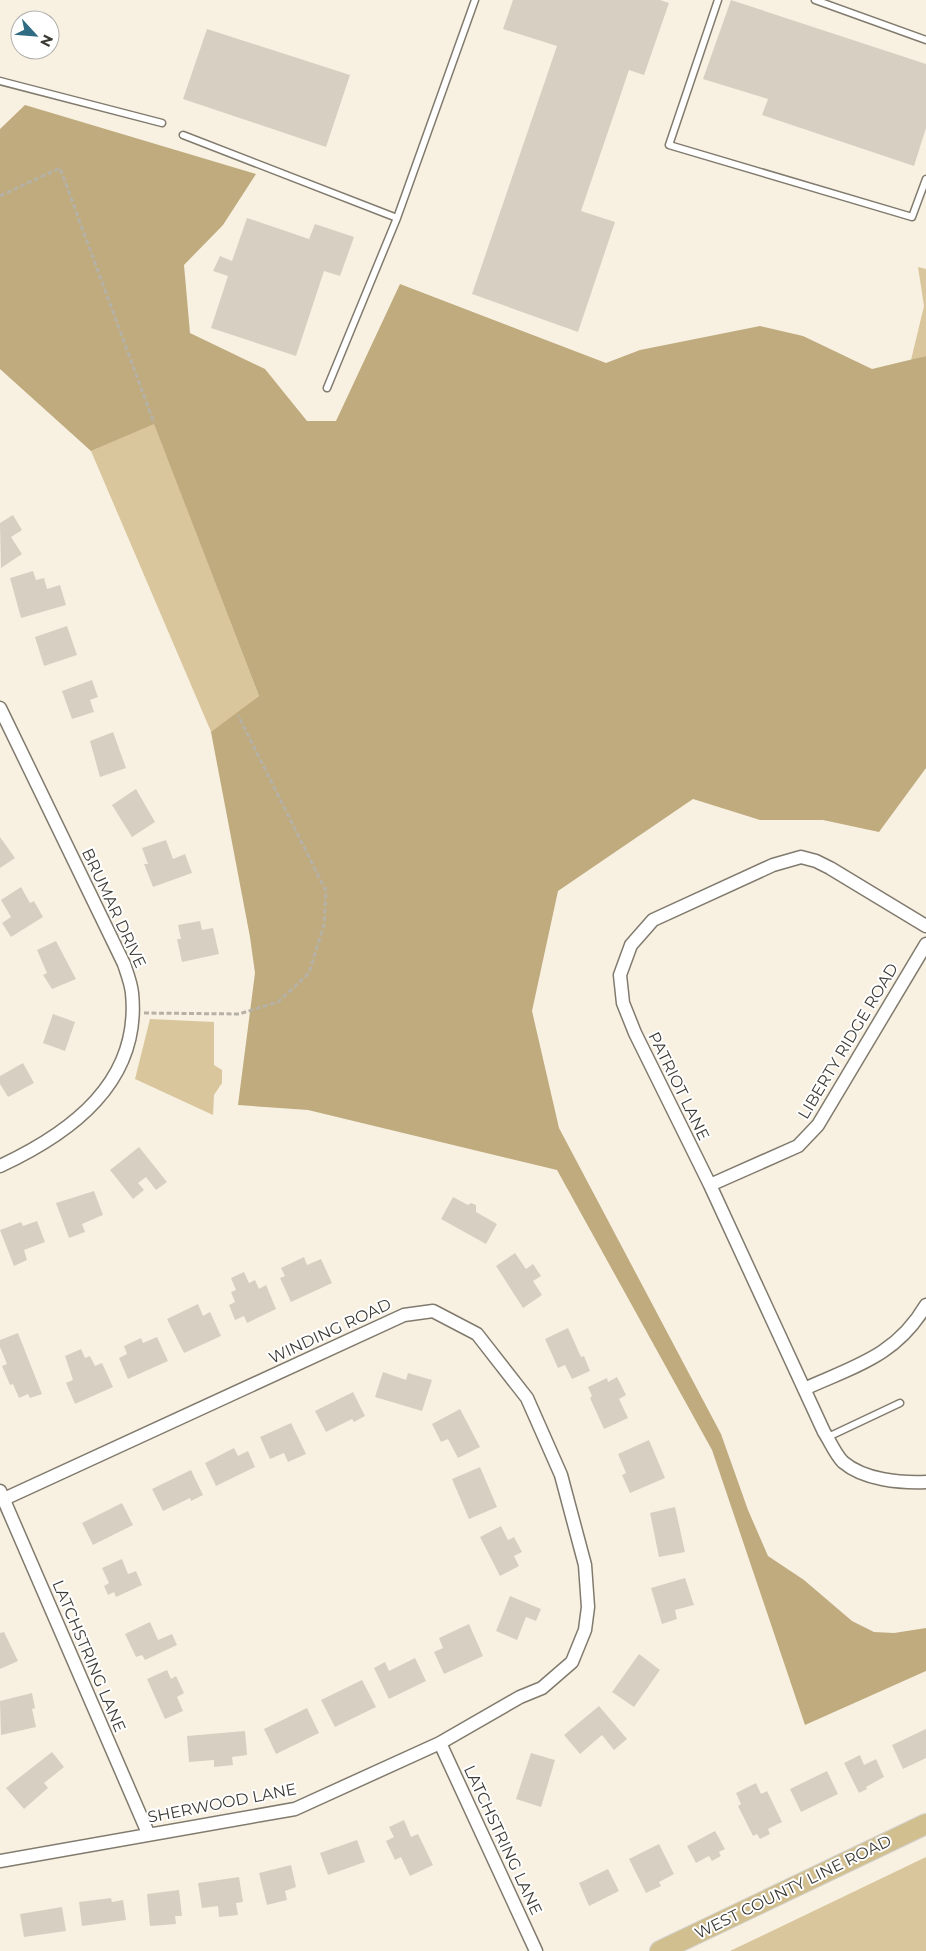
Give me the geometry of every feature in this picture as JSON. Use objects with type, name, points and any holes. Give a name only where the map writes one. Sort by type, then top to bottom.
[{"type":"main road","name":"WEST COUNTY LINE ROAD","points":[[660,1951],[926,1824]]},
{"type":"street","name":"BRUMAR DRIVE","points":[[0,708],[124,964],[132,991],[133,1013],[124,1054],[115,1077],[104,1093],[61,1132],[26,1154],[0,1166]]},
{"type":"street","name":"PATRIOT LANE","points":[[926,926],[830,868],[816,861],[801,857],[773,864],[653,920],[631,945],[620,975],[623,1003],[710,1185],[804,1389],[843,1462],[859,1471],[892,1481],[926,1482]]},
{"type":"street","name":"LIBERTY RIDGE ROAD","points":[[710,1185],[798,1146],[818,1125],[926,944]]},
{"type":"street","points":[[804,1389],[882,1354],[903,1337],[926,1305]]},
{"type":"street","name":"WINDING ROAD","points":[[2,1495],[404,1315],[433,1311],[476,1334],[527,1398],[561,1476],[585,1565],[588,1607],[585,1630],[579,1647],[572,1662],[558,1676],[542,1688],[520,1697],[440,1743]]},
{"type":"street","name":"LATCHSTRING LANE","points":[[2,1495],[148,1833]]},
{"type":"street","name":"SHERWOOD LANE","points":[[0,1861],[148,1833],[295,1809],[440,1743]]},
{"type":"street","name":"LATCHSTRING LANE","points":[[440,1743],[536,1951]]},
{"type":"lane","points":[[328,388],[397,218],[475,0]]},
{"type":"lane","points":[[718,0],[669,145],[912,217],[926,179]]},
{"type":"lane","points":[[815,0],[926,40]]},
{"type":"lane","points":[[0,81],[162,122]]},
{"type":"lane","points":[[183,135],[397,218]]},
{"type":"lane","points":[[828,1437],[900,1403]]},
{"type":"path","points":[[0,196],[60,168],[154,423]]},
{"type":"path","points":[[133,1013],[239,1014],[278,1002],[310,973],[324,925],[326,891],[238,715]]},
{"type":"shaded area","points":[[25,105],[256,174],[223,225],[184,265],[190,333],[265,369],[307,421],[336,421],[400,284],[606,363],[640,350],[760,326],[803,336],[872,369],[926,356],[926,768],[879,832],[823,820],[760,820],[693,799],[558,891],[532,1011],[559,1128],[721,1434],[748,1510],[768,1556],[804,1580],[852,1621],[874,1632],[894,1633],[926,1628],[926,1671],[805,1725],[712,1450],[557,1170],[308,1110],[238,1105],[255,973],[250,937],[211,732],[259,696],[154,424],[91,451],[0,369],[0,129]]},
{"type":"shaded area","points":[[918,267],[926,269],[926,356],[911,360],[924,306]]},
{"type":"shaded area","points":[[154,423],[259,696],[212,734],[91,451]]},
{"type":"shaded area","points":[[150,1019],[214,1022],[214,1065],[222,1070],[222,1083],[214,1095],[213,1115],[135,1079]]},
{"type":"shaded area","points":[[926,1857],[926,1951],[730,1951]]},
{"type":"building","points":[[513,0],[660,0],[669,3],[644,75],[629,70],[581,211],[615,222],[578,332],[472,294],[557,46],[503,29]]},
{"type":"building","points":[[731,0],[926,64],[926,128],[914,166],[762,115],[768,99],[703,79]]},
{"type":"building","points":[[207,29],[350,75],[326,147],[183,99]]},
{"type":"building","points":[[247,218],[309,239],[315,224],[354,237],[340,276],[324,271],[296,356],[211,328],[228,276],[213,271],[220,256],[232,261]]},
{"type":"building","points":[[13,515],[22,530],[11,537],[22,554],[1,568],[0,523]]},
{"type":"building","points":[[33,571],[36,580],[44,578],[47,589],[60,585],[66,605],[21,618],[10,578]]},
{"type":"building","points":[[67,626],[77,655],[44,666],[35,637]]},
{"type":"building","points":[[92,680],[98,697],[90,700],[94,712],[72,719],[62,691]]},
{"type":"building","points":[[113,732],[126,768],[100,777],[90,741]]},
{"type":"building","points":[[136,789],[155,822],[132,837],[112,805]]},
{"type":"building","points":[[0,837],[15,858],[0,868]]},
{"type":"building","points":[[166,840],[173,859],[185,854],[192,873],[153,887],[144,864],[148,864],[142,848]]},
{"type":"building","points":[[21,887],[30,903],[34,901],[43,917],[11,937],[2,923],[11,917],[1,900]]},
{"type":"building","points":[[200,921],[202,930],[213,928],[219,954],[182,962],[177,939],[181,939],[178,925]]},
{"type":"building","points":[[56,941],[76,979],[52,989],[43,975],[47,973],[37,950]]},
{"type":"building","points":[[53,1014],[75,1022],[65,1051],[43,1043]]},
{"type":"building","points":[[23,1063],[34,1083],[8,1097],[0,1084],[0,1076]]},
{"type":"building","points":[[139,1147],[167,1182],[156,1190],[146,1177],[138,1183],[144,1190],[133,1199],[110,1170]]},
{"type":"building","points":[[94,1191],[103,1215],[82,1224],[85,1232],[69,1238],[56,1203]]},
{"type":"building","points":[[453,1197],[468,1205],[471,1203],[476,1205],[476,1212],[497,1224],[486,1244],[441,1219]]},
{"type":"building","points":[[37,1221],[45,1242],[24,1250],[27,1260],[14,1266],[0,1230],[21,1222],[23,1226]]},
{"type":"building","points":[[515,1253],[526,1269],[533,1264],[541,1276],[533,1281],[542,1295],[523,1308],[496,1266]]},
{"type":"building","points":[[304,1257],[307,1265],[321,1259],[332,1283],[291,1302],[280,1278],[285,1276],[281,1268]]},
{"type":"building","points":[[244,1272],[249,1283],[255,1280],[259,1289],[266,1285],[276,1309],[247,1323],[244,1316],[235,1320],[229,1305],[235,1302],[231,1292],[236,1290],[231,1278]]},
{"type":"building","points":[[198,1304],[203,1316],[210,1312],[221,1336],[184,1353],[167,1319]]},
{"type":"building","points":[[568,1328],[581,1357],[584,1356],[590,1371],[572,1379],[565,1365],[558,1368],[545,1339]]},
{"type":"building","points":[[18,1333],[42,1394],[30,1398],[28,1394],[19,1398],[13,1384],[10,1385],[2,1366],[7,1364],[0,1347],[0,1340]]},
{"type":"building","points":[[157,1337],[168,1361],[128,1379],[119,1358],[127,1354],[124,1346],[141,1338],[143,1343]]},
{"type":"building","points":[[81,1349],[85,1358],[90,1356],[95,1366],[102,1363],[113,1387],[75,1404],[66,1383],[73,1380],[65,1356]]},
{"type":"building","points":[[383,1372],[406,1380],[408,1373],[432,1380],[422,1411],[375,1397]]},
{"type":"building","points":[[617,1377],[626,1395],[619,1399],[628,1418],[604,1429],[590,1398],[592,1396],[588,1387],[607,1378],[608,1382]]},
{"type":"building","points":[[353,1392],[365,1416],[354,1422],[352,1419],[326,1432],[315,1411]]},
{"type":"building","points":[[460,1409],[480,1447],[458,1458],[448,1439],[441,1442],[432,1424]]},
{"type":"building","points":[[291,1423],[306,1454],[288,1462],[284,1453],[270,1459],[260,1437]]},
{"type":"building","points":[[649,1440],[665,1478],[630,1493],[622,1475],[626,1473],[618,1454]]},
{"type":"building","points":[[234,1448],[238,1456],[248,1451],[255,1467],[216,1486],[205,1463]]},
{"type":"building","points":[[480,1467],[497,1507],[469,1519],[452,1479]]},
{"type":"building","points":[[191,1470],[203,1495],[191,1501],[190,1498],[163,1511],[152,1489]]},
{"type":"building","points":[[122,1503],[133,1525],[93,1545],[82,1523]]},
{"type":"building","points":[[675,1507],[685,1552],[659,1557],[650,1513]]},
{"type":"building","points":[[501,1526],[508,1540],[514,1537],[522,1552],[514,1556],[519,1566],[500,1576],[480,1537]]},
{"type":"building","points":[[122,1559],[128,1574],[136,1571],[142,1585],[116,1597],[114,1592],[108,1595],[104,1586],[109,1583],[102,1568]]},
{"type":"building","points":[[685,1578],[694,1605],[675,1610],[677,1619],[662,1624],[651,1588]]},
{"type":"building","points":[[510,1596],[541,1609],[536,1621],[526,1617],[517,1640],[496,1631]]},
{"type":"building","points":[[150,1622],[158,1640],[172,1634],[177,1645],[145,1660],[142,1655],[136,1657],[125,1634]]},
{"type":"building","points":[[469,1624],[483,1656],[444,1674],[434,1652],[443,1648],[439,1638]]},
{"type":"building","points":[[4,1632],[18,1661],[0,1669],[0,1633]]},
{"type":"building","points":[[639,1654],[660,1670],[634,1707],[612,1692]]},
{"type":"building","points":[[415,1658],[426,1681],[389,1699],[374,1668],[385,1662],[389,1671]]},
{"type":"building","points":[[167,1670],[171,1679],[176,1676],[184,1693],[177,1697],[183,1711],[165,1719],[147,1679]]},
{"type":"building","points":[[362,1680],[376,1707],[335,1727],[321,1700]]},
{"type":"building","points":[[32,1693],[35,1708],[32,1709],[36,1727],[1,1735],[0,1701]]},
{"type":"building","points":[[599,1706],[627,1739],[614,1750],[602,1735],[580,1754],[564,1735]]},
{"type":"building","points":[[307,1708],[319,1733],[276,1754],[264,1729]]},
{"type":"building","points":[[926,1729],[926,1758],[903,1769],[892,1745]]},
{"type":"building","points":[[245,1731],[247,1755],[232,1757],[233,1765],[214,1767],[214,1760],[189,1762],[187,1736]]},
{"type":"building","points":[[52,1752],[64,1767],[44,1783],[48,1788],[24,1809],[6,1788]]},
{"type":"building","points":[[531,1753],[555,1760],[541,1807],[516,1799]]},
{"type":"building","points":[[860,1755],[864,1765],[876,1759],[884,1777],[859,1793],[844,1763]]},
{"type":"building","points":[[827,1771],[838,1794],[801,1812],[790,1789]]},
{"type":"building","points":[[756,1783],[761,1794],[767,1791],[782,1822],[768,1829],[770,1834],[760,1839],[757,1834],[753,1836],[738,1806],[741,1804],[736,1793]]},
{"type":"building","points":[[404,1820],[411,1837],[418,1834],[433,1865],[410,1876],[401,1857],[395,1860],[386,1841],[394,1837],[389,1827]]},
{"type":"building","points":[[715,1831],[725,1849],[719,1852],[721,1856],[712,1861],[709,1856],[696,1863],[687,1846]]},
{"type":"building","points":[[357,1840],[365,1862],[328,1875],[320,1853]]},
{"type":"building","points":[[659,1844],[674,1874],[659,1882],[661,1886],[646,1893],[629,1859]]},
{"type":"building","points":[[291,1865],[296,1887],[285,1891],[287,1900],[267,1905],[259,1873]]},
{"type":"building","points":[[608,1869],[619,1891],[589,1906],[579,1883]]},
{"type":"building","points":[[239,1877],[243,1902],[236,1903],[238,1915],[219,1917],[218,1906],[202,1908],[198,1883]]},
{"type":"building","points":[[179,1890],[182,1916],[175,1916],[176,1924],[150,1926],[147,1894]]},
{"type":"building","points":[[111,1898],[112,1902],[123,1900],[126,1920],[82,1926],[79,1902]]},
{"type":"building","points":[[62,1907],[66,1931],[24,1937],[20,1914]]}]
